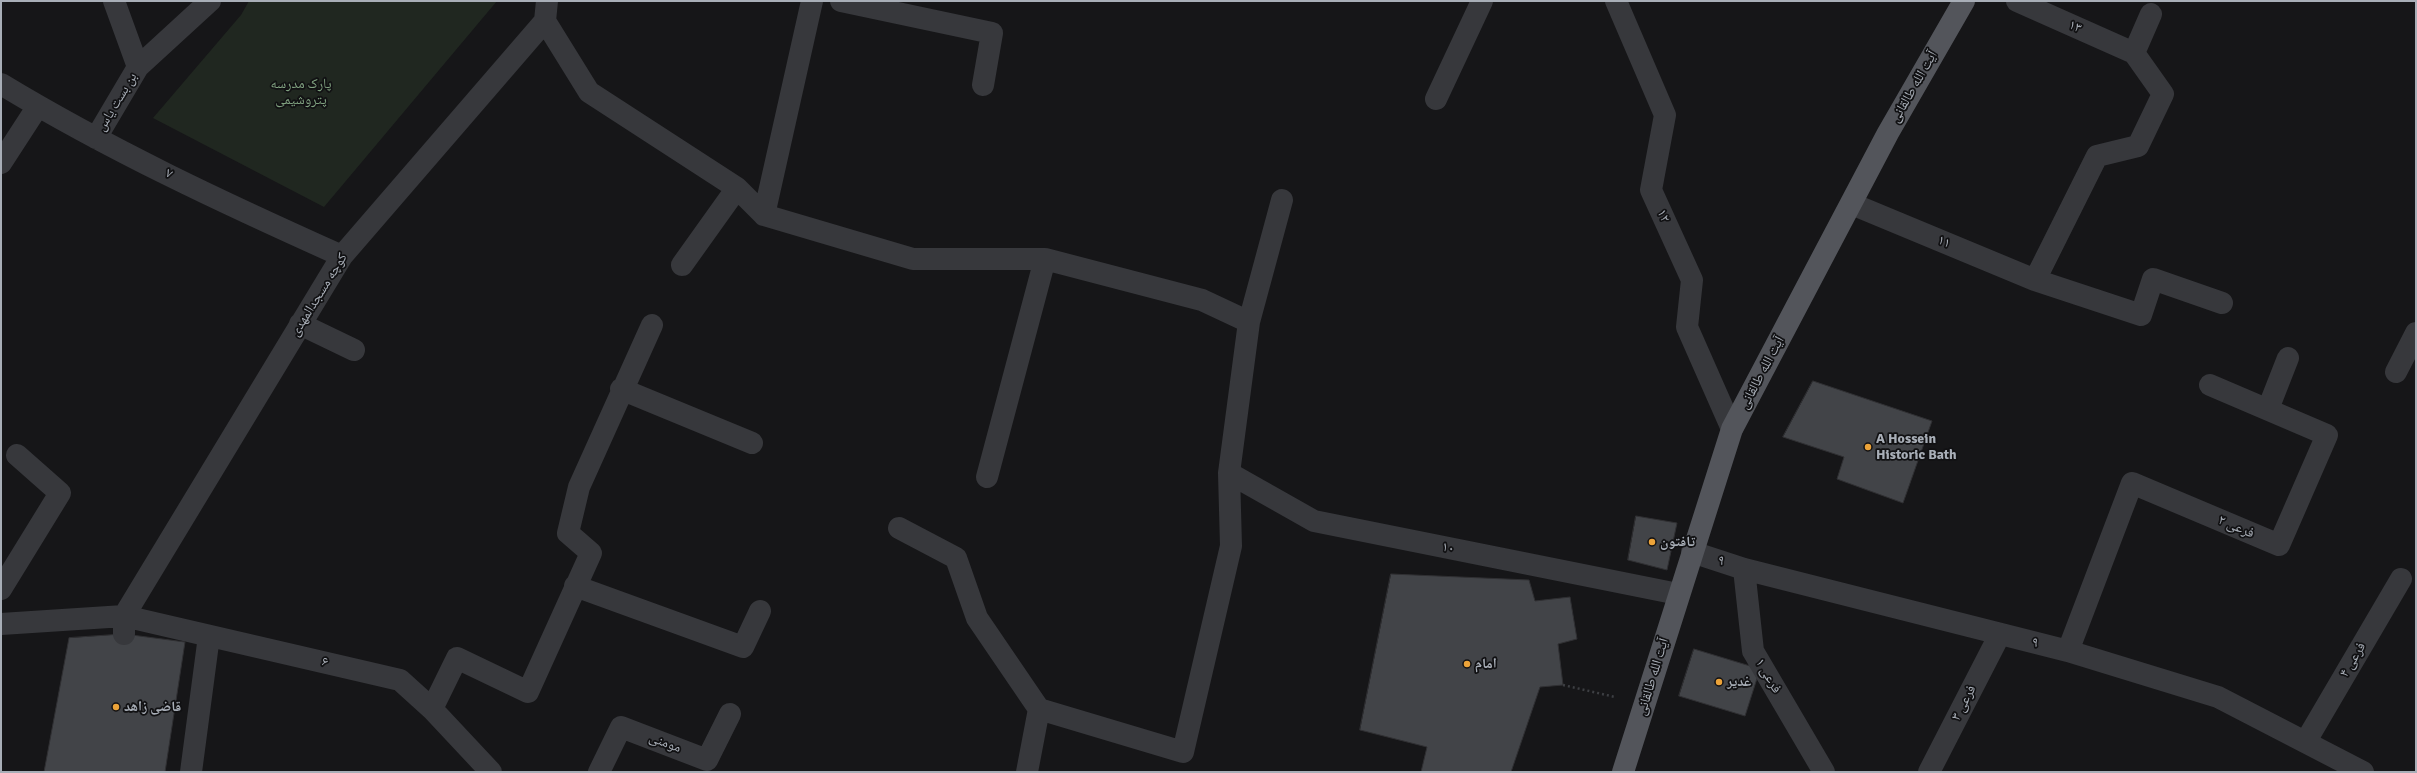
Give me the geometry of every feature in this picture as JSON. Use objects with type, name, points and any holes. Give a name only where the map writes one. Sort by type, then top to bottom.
[{"type":"main road","name":"آیت الله طالقانی","points":[[1623,772],[1678,594],[1732,429],[1852,204],[1888,133],[1964,1]]},
{"type":"street","name":"بن بست یاس","points":[[114,1],[138,67]]},
{"type":"street","name":"بن بست یاس","points":[[96,138],[138,67],[210,1]]},
{"type":"street","points":[[764,215],[812,1]]},
{"type":"street","points":[[841,1],[992,33],[982,85]]},
{"type":"street","points":[[1436,99],[1482,1]]},
{"type":"street","name":"۱۲","points":[[1616,1],[1665,115],[1651,190],[1692,280],[1687,327],[1732,429]]},
{"type":"street","name":"۱۳","points":[[2017,1],[2134,53]]},
{"type":"street","points":[[546,11],[589,92],[737,188],[764,215],[913,259],[1044,259],[1202,300],[1249,322]]},
{"type":"street","name":"کوچه مسجدالمهدی","points":[[124,625],[300,324],[342,256],[546,11]]},
{"type":"street","points":[[2035,280],[2097,156],[2138,146],[2163,94],[2134,53],[2151,14]]},
{"type":"street","name":"۷","points":[[1,84],[96,138],[243,212],[342,256]]},
{"type":"street","points":[[1,163],[38,106]]},
{"type":"street","points":[[682,265],[737,188]]},
{"type":"street","points":[[899,528],[956,558],[977,618],[1040,709],[1183,752],[1231,546],[1229,473],[1249,322],[1282,200]]},
{"type":"street","name":"۱۱","points":[[1852,204],[2035,280],[2141,315],[2153,279],[2222,303]]},
{"type":"street","points":[[987,477],[1044,259]]},
{"type":"street","points":[[300,324],[354,350]]},
{"type":"street","points":[[432,709],[457,658],[528,692],[591,553],[568,533],[579,487],[621,389],[652,325]]},
{"type":"street","points":[[2396,372],[2416,333]]},
{"type":"street","points":[[2268,409],[2288,358]]},
{"type":"street","name":"فرعی ۲","points":[[2068,651],[2132,483],[2280,545],[2327,436],[2268,409],[2210,386]]},
{"type":"street","points":[[621,389],[752,443]]},
{"type":"street","points":[[1,589],[60,493],[17,455]]},
{"type":"street","name":"۱۰","points":[[1229,473],[1314,521],[1678,594]]},
{"type":"street","name":"۹","points":[[1692,552],[1744,569],[2068,651],[2218,697],[2306,741],[2363,772]]},
{"type":"street","name":"فرعی ۱","points":[[1744,569],[1753,651],[1824,772]]},
{"type":"street","name":"فرعی ۴","points":[[2306,741],[2401,579]]},
{"type":"street","points":[[575,586],[743,647],[760,611]]},
{"type":"street","name":"۶","points":[[1,624],[124,625],[209,636],[400,680],[432,709],[491,772]]},
{"type":"street","name":"فرعی ۳","points":[[1929,772],[2000,634]]},
{"type":"street","points":[[190,772],[209,636]]},
{"type":"street","points":[[1027,772],[1040,709]]},
{"type":"street","name":"مومنی","points":[[599,772],[621,727],[707,760],[730,714]]},
{"type":"path","points":[[1562,685],[1644,703]]},
{"type":"green space","name":"پارک مدرسه پتروشیمی","points":[[249,1],[497,1],[324,207],[153,118],[241,15]]},
{"type":"building","name":"A Hossein Historic Bath","points":[[1813,381],[1932,421],[1903,503],[1837,479],[1844,457],[1783,437]]},
{"type":"building","name":"تافتون","points":[[1636,516],[1677,523],[1667,570],[1628,560]]},
{"type":"building","name":"امام","points":[[1391,574],[1529,580],[1535,601],[1570,597],[1577,639],[1558,644],[1563,685],[1540,687],[1511,772],[1421,772],[1427,747],[1360,730]]},
{"type":"building","name":"قاضی زاهد","points":[[124,634],[185,642],[165,772],[44,772],[69,638]]},
{"type":"building","name":"غدیر","points":[[1694,649],[1760,669],[1745,716],[1679,696]]},
{"type":"place","name":"A Hossein Historic Bath","points":[[1868,447]]},
{"type":"place","name":"تافتون","points":[[1652,542]]},
{"type":"place","name":"امام","points":[[1467,664]]},
{"type":"place","name":"غدیر","points":[[1719,682]]},
{"type":"place","name":"قاضی زاهد","points":[[116,707]]}]
